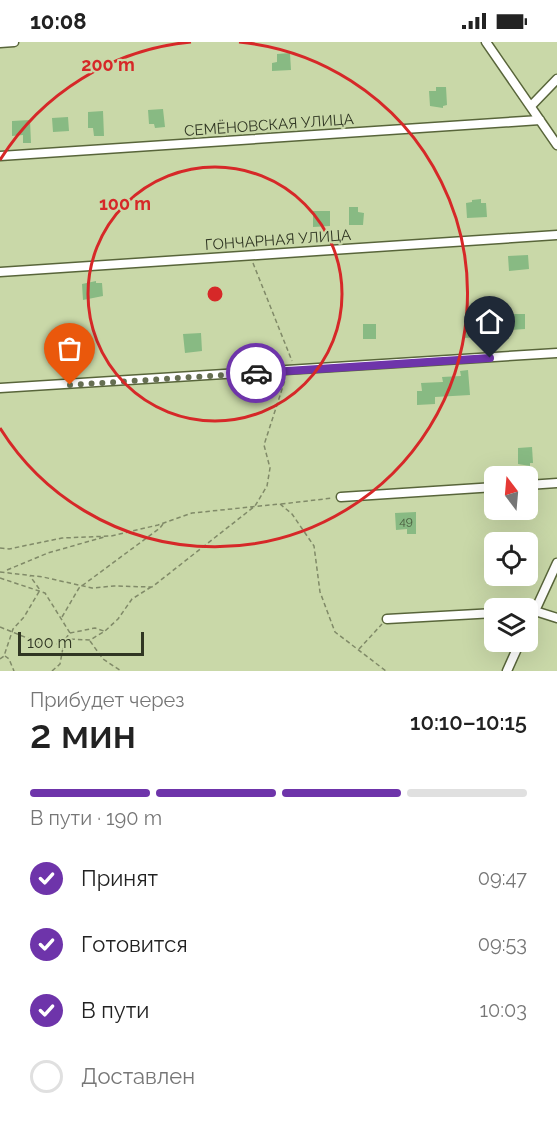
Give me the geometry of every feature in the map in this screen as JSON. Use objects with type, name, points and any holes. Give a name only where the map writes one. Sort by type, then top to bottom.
[{"type":"street","points":[[0,43],[14,42]]},
{"type":"street","points":[[486,42],[557,145]]},
{"type":"street","points":[[531,106],[557,79]]},
{"type":"street","name":"СЕМЁНОВСКАЯ УЛИЦА","points":[[0,156],[540,120]]},
{"type":"street","name":"ГОНЧАРНАЯ УЛИЦА","points":[[0,272],[557,235]]},
{"type":"street","points":[[0,389],[557,353]]},
{"type":"street","points":[[538,484],[557,483]]},
{"type":"street","points":[[341,497],[484,488]]},
{"type":"street","points":[[538,599],[557,563]]},
{"type":"street","points":[[538,613],[557,618]]},
{"type":"street","points":[[387,619],[484,614]]},
{"type":"street","points":[[507,671],[516,652]]},
{"type":"path","points":[[0,627],[42,644],[90,640],[105,631],[118,619],[132,599],[152,587],[255,506],[267,486],[270,468],[264,445],[292,361],[255,271],[251,255]]},
{"type":"path","points":[[0,572],[48,553],[164,523],[192,513],[341,497]]},
{"type":"path","points":[[280,504],[292,514],[314,546],[320,592],[335,632],[386,671]]},
{"type":"path","points":[[62,617],[79,588],[164,523]]},
{"type":"path","points":[[0,548],[9,549],[62,538],[108,536]]},
{"type":"path","points":[[4,571],[92,588],[152,587]]},
{"type":"path","points":[[29,575],[39,590]]},
{"type":"path","points":[[0,578],[45,593],[70,633]]},
{"type":"path","points":[[0,660],[4,656],[12,632],[24,617],[39,590]]},
{"type":"path","points":[[358,649],[387,619]]},
{"type":"path","points":[[52,671],[60,664],[64,641],[70,633],[94,628],[105,631]]},
{"type":"path","points":[[90,640],[103,659],[121,671]]},
{"type":"path","points":[[4,656],[9,659],[14,671]]},
{"type":"building","points":[[290,53],[291,70],[272,71],[272,63],[277,62],[277,54]]},
{"type":"building","points":[[436,87],[446,87],[447,105],[443,108],[430,106],[429,91],[436,91]]},
{"type":"building","points":[[163,109],[165,127],[155,128],[154,124],[149,124],[148,110]]},
{"type":"building","points":[[103,111],[104,136],[94,136],[93,128],[88,128],[88,112]]},
{"type":"building","points":[[68,117],[69,131],[53,132],[52,118]]},
{"type":"building","points":[[30,120],[31,143],[23,143],[23,135],[12,136],[12,121]]},
{"type":"building","points":[[481,199],[481,203],[486,203],[487,217],[467,218],[466,203]]},
{"type":"building","points":[[349,207],[358,207],[358,212],[364,213],[363,225],[349,225]]},
{"type":"building","points":[[313,211],[330,211],[330,226],[313,227]]},
{"type":"building","points":[[528,255],[529,269],[509,271],[508,256]]},
{"type":"building","points":[[96,281],[96,283],[102,283],[103,296],[83,300],[82,284]]},
{"type":"building","points":[[510,314],[525,314],[525,329],[511,330]]},
{"type":"building","points":[[481,320],[480,337],[464,338],[465,321]]},
{"type":"building","points":[[363,324],[376,324],[376,339],[363,339]]},
{"type":"building","points":[[201,333],[202,351],[185,353],[183,334]]},
{"type":"building","points":[[468,370],[470,395],[435,397],[435,404],[417,405],[417,391],[422,391],[421,383],[443,382],[442,377],[461,376],[460,371]]},
{"type":"building","points":[[532,447],[533,463],[530,463],[530,466],[518,464],[518,448]]},
{"type":"building","points":[[416,512],[416,534],[407,534],[407,529],[396,530],[395,513]]},
{"type":"way so far","points":[[70,385],[256,373]]},
{"type":"route","points":[[256,373],[490,358]]}]
